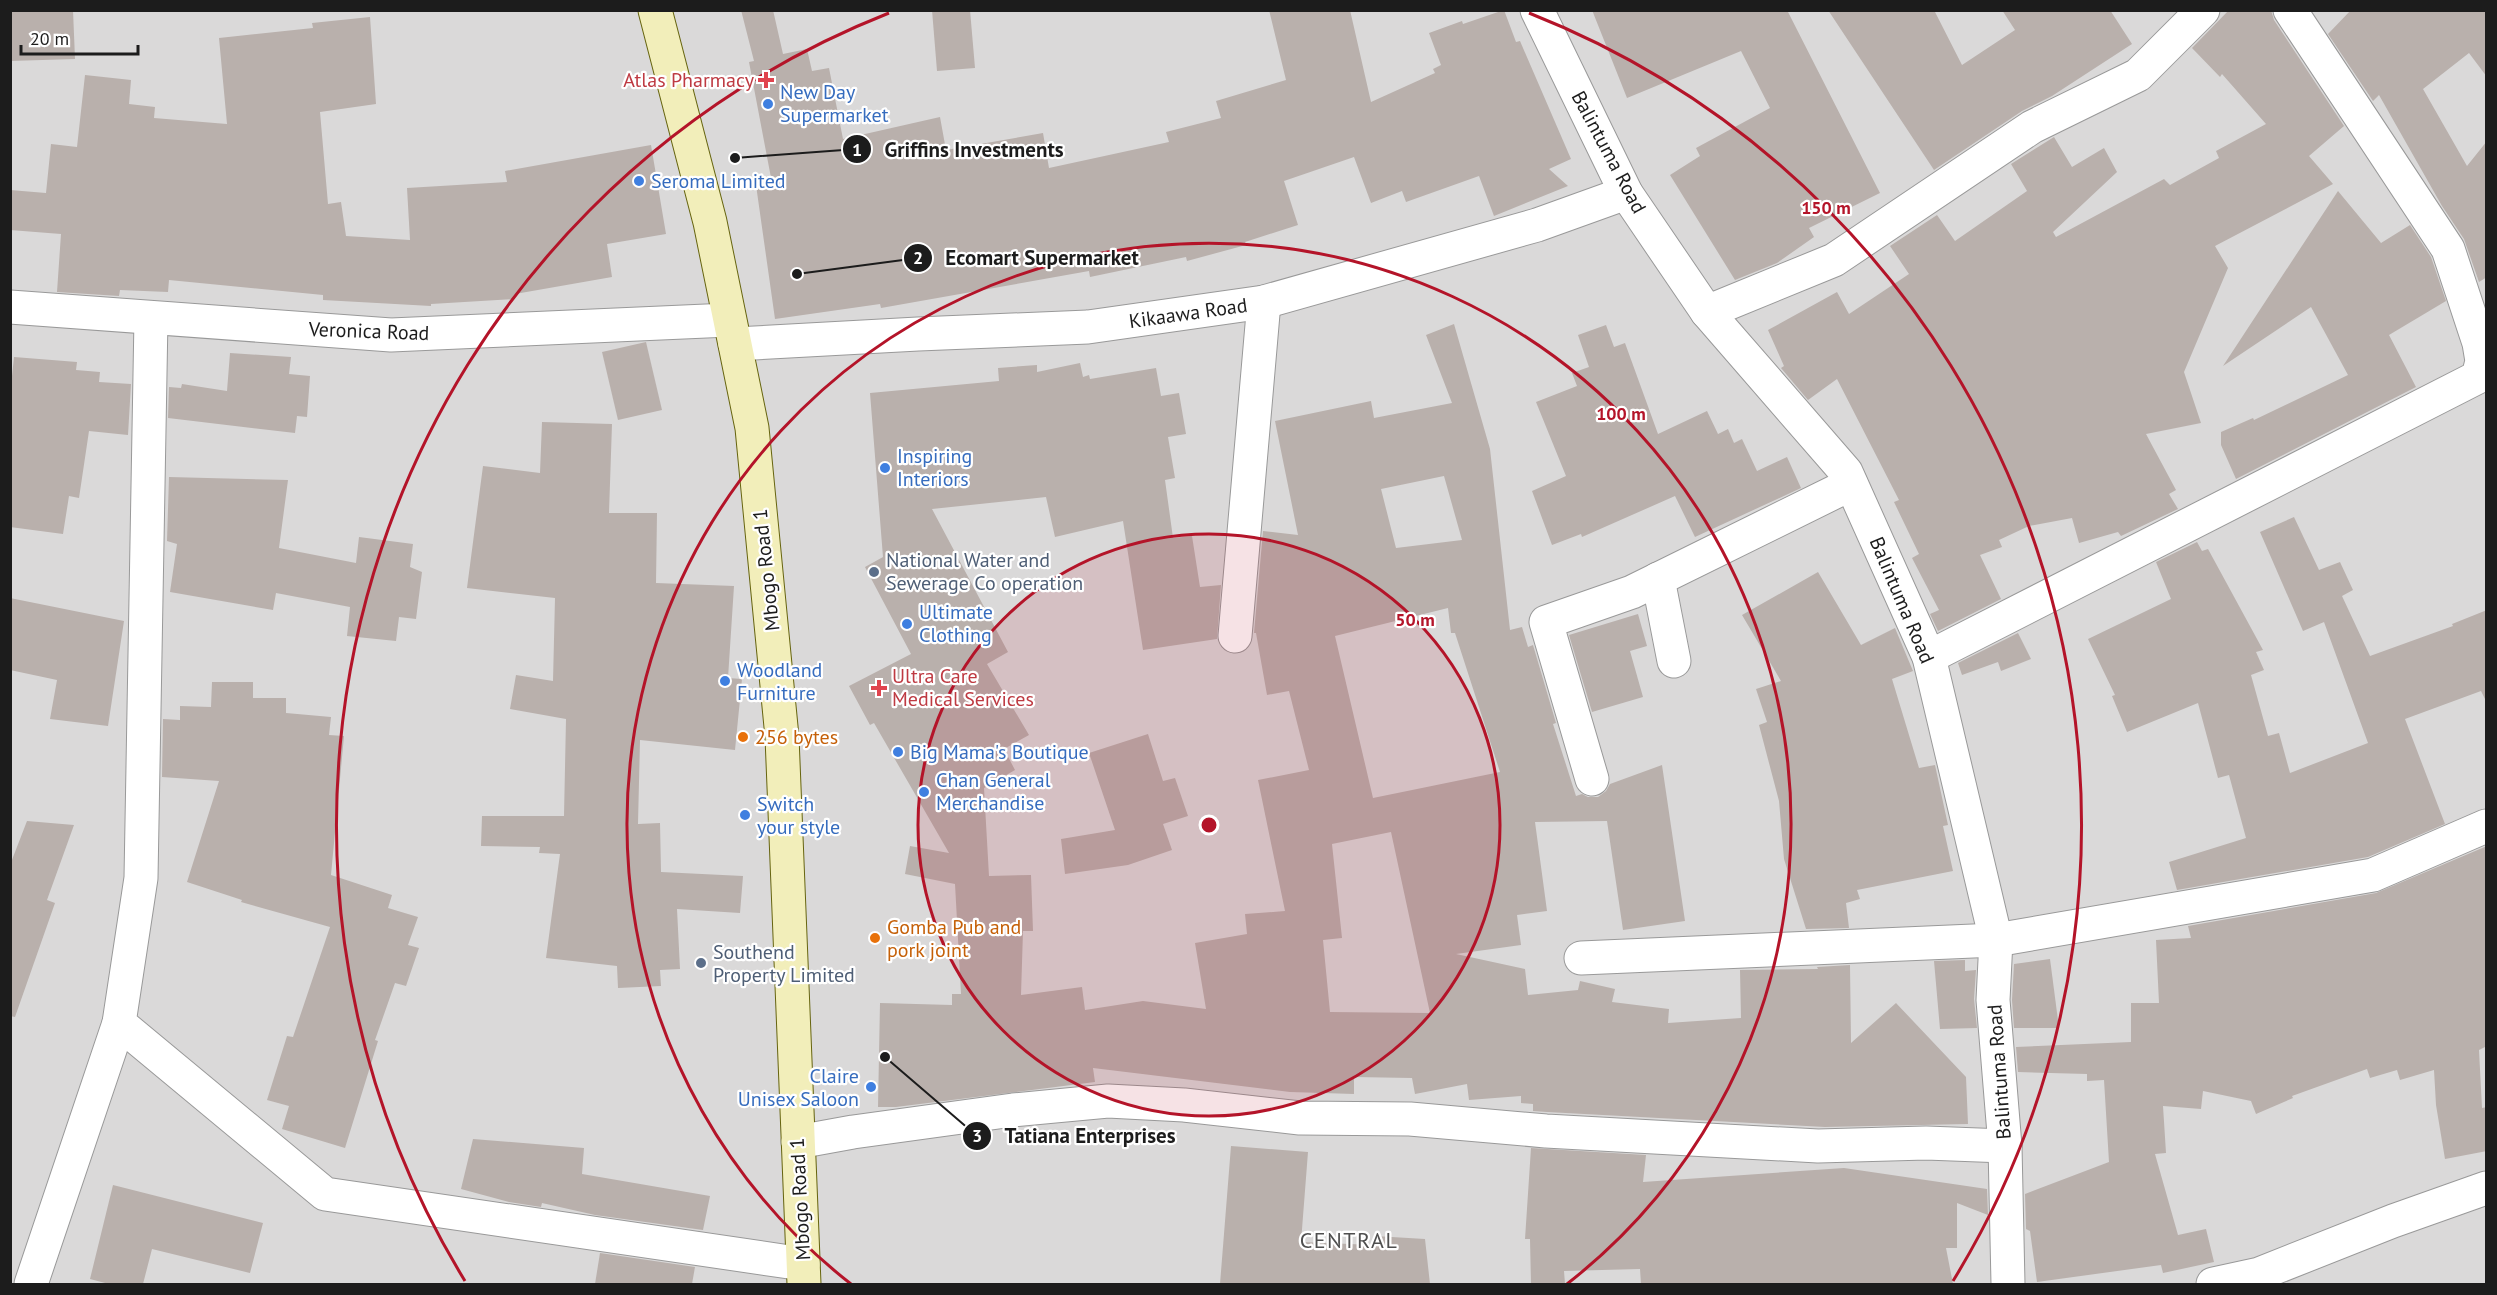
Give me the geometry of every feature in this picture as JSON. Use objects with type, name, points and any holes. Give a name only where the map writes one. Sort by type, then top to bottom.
[{"type":"main road","name":"Mbogo Road 1","points":[[656,10],[710,222],[752,428],[782,737],[804,1274]]},
{"type":"street","name":"Balintuma Road","points":[[1537,10],[1626,193],[1707,312],[1846,472],[1929,657],[1996,940],[1993,1000],[2005,1146],[2008,1284]]},
{"type":"street","points":[[1707,312],[1834,260],[2032,127],[2138,75],[2203,10]]},
{"type":"street","points":[[1929,657],[2478,377],[2482,361],[2479,343],[2448,249],[2290,10]]},
{"type":"street","name":"Kikaawa Road","points":[[732,332],[918,334],[1088,327],[1263,302],[1537,225],[1626,193]]},
{"type":"street","points":[[1235,636],[1263,302]]},
{"type":"street","name":"Veronica Road","points":[[10,307],[391,335],[732,332]]},
{"type":"street","points":[[31,1284],[119,1023],[141,878],[151,318]]},
{"type":"street","points":[[1592,779],[1546,622],[1632,592],[1851,484]]},
{"type":"street","points":[[1658,579],[1674,661]]},
{"type":"street","points":[[1581,958],[1996,940],[2373,874],[2487,826]]},
{"type":"street","points":[[119,1023],[325,1194],[804,1274]]},
{"type":"street","points":[[798,1142],[1013,1110],[1108,1101],[1184,1105],[1300,1118],[1410,1119],[1546,1131],[1818,1146],[1926,1143],[2005,1146]]},
{"type":"street","points":[[2213,1284],[2259,1274],[2392,1221],[2487,1188]]},
{"type":"shaded area","points":[[11,11],[2486,11],[2486,1284],[11,1284]]},
{"type":"building","points":[[10,10],[73,10],[75,59],[10,61]]},
{"type":"building","points":[[741,10],[773,10],[783,54],[807,49],[812,71],[829,68],[843,139],[940,117],[946,150],[1043,133],[1049,168],[1169,142],[1166,132],[1221,118],[1216,101],[1286,80],[1269,10],[1350,10],[1371,102],[1435,73],[1433,69],[1441,65],[1429,33],[1504,10],[1516,42],[1520,41],[1571,159],[1549,169],[1568,186],[1494,216],[1479,176],[1406,202],[1402,191],[1371,203],[1354,157],[1284,181],[1298,225],[1245,242],[1246,245],[1187,261],[1186,257],[1090,277],[1089,271],[881,308],[880,304],[775,319],[756,185],[772,183],[749,62],[754,61]]},
{"type":"building","points":[[932,10],[970,10],[975,68],[937,71]]},
{"type":"building","points":[[1592,10],[1787,10],[1880,193],[1809,228],[1814,237],[1777,263],[1735,280],[1670,175],[1700,156],[1696,148],[1770,108],[1741,51],[1627,98]]},
{"type":"building","points":[[1828,10],[1934,10],[1962,65],[2015,30],[2002,10],[2110,10],[2132,44],[2052,96],[2022,111],[1934,170]]},
{"type":"building","points":[[2229,10],[2271,10],[2274,20],[2344,126],[2309,156],[2333,184],[2215,246],[2228,268],[2184,372],[2201,423],[2146,434],[2176,490],[2169,494],[2178,509],[2121,536],[2118,532],[2079,543],[2072,518],[2029,526],[1999,540],[2002,547],[1980,555],[2001,599],[1938,631],[1930,614],[1939,610],[1912,558],[1919,554],[1894,502],[1899,500],[1837,379],[1808,400],[1781,368],[1784,366],[1768,330],[1837,292],[1849,314],[1909,274],[1890,246],[1937,215],[1955,241],[2027,191],[2011,164],[2054,137],[2072,167],[2104,148],[2117,172],[2053,232],[2056,237],[2164,179],[2170,185],[2219,158],[2216,151],[2266,124],[2222,74],[2220,77],[2192,48]]},
{"type":"building","points":[[2351,10],[2487,10],[2487,77],[2469,53],[2423,89],[2467,166],[2487,141],[2487,277],[2479,282],[2464,239],[2442,206],[2379,95],[2373,101],[2328,34]]},
{"type":"building","points":[[370,17],[376,104],[320,112],[328,204],[341,202],[346,236],[410,240],[407,188],[507,182],[505,171],[651,145],[666,234],[607,244],[612,277],[515,294],[515,299],[431,304],[431,306],[323,300],[323,295],[169,280],[168,292],[120,290],[119,296],[57,292],[61,234],[10,230],[10,190],[46,193],[51,144],[77,147],[85,75],[131,80],[129,104],[155,107],[154,118],[227,124],[219,38],[313,28],[312,23]]},
{"type":"building","points":[[2338,191],[2381,243],[2410,225],[2431,257],[2446,301],[2389,335],[2416,387],[2236,479],[2221,445],[2221,432],[2253,418],[2254,420],[2348,375],[2311,307],[2223,366]]},
{"type":"building","points":[[1454,324],[1490,449],[1510,630],[1522,627],[1528,647],[1533,645],[1556,723],[1553,724],[1576,796],[1582,794],[1588,797],[1598,797],[1606,791],[1610,784],[1662,765],[1685,921],[1623,930],[1607,821],[1535,822],[1547,911],[1517,915],[1521,945],[1456,954],[1525,969],[1528,995],[1578,990],[1580,981],[1615,989],[1612,1002],[1669,1009],[1668,1023],[1741,1018],[1740,970],[1818,969],[1817,967],[1850,965],[1851,1043],[1896,1003],[1966,1077],[1968,1124],[1825,1127],[1547,1112],[1533,1111],[1533,1104],[1521,1103],[1521,1096],[1469,1100],[1467,1084],[1415,1094],[1412,1078],[1354,1077],[1354,1094],[1290,1092],[1093,1068],[1095,1082],[896,1107],[878,1107],[880,1003],[952,1005],[952,994],[961,994],[955,884],[905,874],[910,846],[949,853],[874,723],[870,725],[849,686],[911,654],[865,567],[883,557],[870,393],[999,381],[998,368],[1037,365],[1037,372],[1080,363],[1083,377],[1089,375],[1090,379],[1156,368],[1161,396],[1179,393],[1186,434],[1168,437],[1175,478],[1165,480],[1173,538],[1192,536],[1200,587],[1221,585],[1217,639],[1143,650],[1123,521],[1055,537],[1046,497],[932,509],[1008,652],[987,664],[1029,735],[1004,749],[1015,770],[984,788],[989,876],[1031,875],[1033,931],[1023,931],[1021,995],[1082,987],[1085,1010],[1143,1001],[1206,1009],[1195,943],[1247,934],[1245,914],[1285,911],[1258,780],[1309,770],[1289,691],[1267,695],[1256,633],[1254,633],[1263,531],[1298,535],[1275,421],[1371,401],[1374,418],[1452,403],[1426,335]],"holes":[[[1444,476],[1462,540],[1396,548],[1381,489]],[[1448,608],[1451,633],[1455,633],[1500,772],[1373,798],[1335,636]],[[1391,832],[1430,1013],[1330,1012],[1323,940],[1342,938],[1332,844]]]},
{"type":"building","points":[[1606,325],[1614,347],[1625,343],[1658,434],[1707,411],[1718,434],[1728,429],[1734,443],[1742,439],[1757,471],[1787,457],[1801,488],[1695,537],[1675,496],[1582,537],[1581,534],[1552,545],[1532,491],[1566,476],[1536,402],[1577,386],[1572,373],[1589,367],[1578,335]]},
{"type":"building","points":[[646,342],[662,410],[618,420],[602,352]]},
{"type":"building","points":[[230,353],[291,357],[289,374],[310,376],[307,417],[297,416],[295,433],[168,418],[169,387],[181,388],[182,384],[227,391]]},
{"type":"building","points":[[14,357],[77,362],[76,370],[100,372],[99,382],[131,384],[128,435],[89,431],[79,498],[69,496],[63,534],[10,527],[10,395]]},
{"type":"building","points":[[542,422],[612,424],[609,513],[657,513],[656,583],[734,586],[728,678],[742,679],[735,750],[640,740],[638,824],[660,823],[661,872],[743,876],[740,913],[677,909],[680,969],[660,970],[661,986],[618,988],[617,966],[546,958],[560,854],[539,853],[540,847],[481,846],[482,816],[564,816],[566,719],[510,709],[516,675],[553,681],[555,598],[467,588],[483,466],[540,473]]},
{"type":"building","points":[[169,477],[288,480],[279,548],[356,563],[359,537],[413,544],[410,567],[422,572],[416,619],[399,617],[396,641],[347,636],[350,607],[276,593],[273,610],[170,592],[177,544],[167,541]]},
{"type":"building","points":[[2294,517],[2319,570],[2340,562],[2353,590],[2342,596],[2370,656],[2453,626],[2452,624],[2487,610],[2487,703],[2481,691],[2405,719],[2445,824],[2368,857],[2177,890],[2169,862],[2246,838],[2229,775],[2218,778],[2198,703],[2127,732],[2112,696],[2115,695],[2088,639],[2171,599],[2156,562],[2197,542],[2202,551],[2208,549],[2263,650],[2256,652],[2264,670],[2251,675],[2268,736],[2279,733],[2290,773],[2368,743],[2324,622],[2303,631],[2260,532]]},
{"type":"building","points":[[1818,572],[1861,645],[1895,628],[1913,671],[1892,679],[1919,768],[1935,765],[1948,825],[1943,826],[1953,871],[1857,890],[1860,899],[1846,903],[1849,928],[1806,929],[1784,859],[1779,801],[1759,725],[1767,722],[1756,689],[1781,681],[1742,615]]},
{"type":"building","points":[[10,598],[124,621],[108,726],[50,719],[57,680],[10,670]]},
{"type":"building","points":[[1638,614],[1647,646],[1630,651],[1643,697],[1592,712],[1569,635]]},
{"type":"building","points":[[2018,633],[2031,659],[2001,671],[1998,662],[1962,675],[1958,663]]},
{"type":"building","points":[[212,682],[253,682],[253,698],[286,698],[286,713],[331,717],[329,735],[344,736],[331,875],[392,895],[388,908],[418,917],[408,945],[419,948],[406,986],[395,983],[375,1040],[378,1041],[345,1148],[282,1129],[289,1106],[267,1100],[287,1036],[293,1037],[330,927],[241,902],[242,900],[187,882],[219,781],[162,777],[163,719],[180,720],[180,706],[211,707]]},
{"type":"building","points":[[1148,734],[1163,781],[1175,778],[1188,816],[1163,824],[1172,850],[1128,865],[1065,874],[1061,839],[1115,830],[1089,753]]},
{"type":"building","points":[[27,821],[74,825],[47,900],[55,903],[15,1017],[10,1016],[10,865]]},
{"type":"building","points":[[2487,846],[2487,1046],[2479,1050],[2482,1108],[2487,1107],[2487,1151],[2445,1159],[2436,1105],[2434,1070],[2400,1080],[2397,1070],[2370,1078],[2367,1069],[2292,1096],[2293,1098],[2256,1114],[2251,1101],[2203,1091],[2201,1109],[2163,1106],[2166,1153],[2155,1154],[2178,1235],[2206,1229],[2214,1262],[2163,1273],[2161,1265],[2037,1282],[2030,1231],[2026,1229],[2025,1194],[2109,1162],[2104,1080],[2087,1081],[2087,1074],[2018,1072],[2016,1047],[2131,1042],[2131,1003],[2159,1003],[2156,940],[2191,938],[2188,926],[2376,893]]},
{"type":"building","points":[[2050,959],[2059,1028],[2014,1028],[2012,1000],[2014,964]]},
{"type":"building","points":[[1965,960],[1965,971],[1976,970],[1974,999],[1977,1028],[1940,1029],[1934,961]]},
{"type":"building","points":[[473,1139],[584,1148],[582,1174],[710,1196],[703,1230],[595,1215],[542,1203],[541,1207],[509,1202],[461,1189]]},
{"type":"building","points":[[1231,1146],[1308,1152],[1301,1242],[1374,1245],[1375,1236],[1425,1239],[1430,1284],[1220,1284]]},
{"type":"building","points":[[1531,1148],[1646,1155],[1643,1182],[1844,1168],[1987,1189],[1988,1215],[1957,1203],[1957,1248],[1946,1248],[1953,1284],[1641,1284],[1640,1269],[1564,1271],[1565,1284],[1531,1284],[1530,1239],[1525,1239]]},
{"type":"building","points":[[113,1185],[263,1223],[250,1273],[152,1249],[143,1284],[109,1284],[90,1279]]},
{"type":"building","points":[[600,1253],[695,1267],[692,1284],[595,1284]]},
{"type":"place","name":"Atlas Pharmacy","points":[[766,80]]},
{"type":"place","name":"New Day Supermarket","points":[[768,104]]},
{"type":"place","name":"Griffins Investments","points":[[735,158]]},
{"type":"place","name":"Seroma Limited","points":[[639,181]]},
{"type":"place","name":"Ecomart Supermarket","points":[[797,274]]},
{"type":"place","name":"Inspiring Interiors","points":[[885,468]]},
{"type":"place","name":"National Water and Sewerage Co operation","points":[[874,572]]},
{"type":"place","name":"Ultimate Clothing","points":[[907,624]]},
{"type":"place","name":"Woodland Furniture","points":[[725,681]]},
{"type":"place","name":"Ultra Care Medical Services","points":[[879,688]]},
{"type":"place","name":"256 bytes","points":[[743,737]]},
{"type":"place","name":"Big Mama's Boutique","points":[[898,752]]},
{"type":"place","name":"Chan General Merchandise","points":[[924,792]]},
{"type":"place","name":"Switch your style","points":[[745,815]]},
{"type":"place","name":"Gomba Pub and pork joint","points":[[875,938]]},
{"type":"place","name":"Southend Property Limited","points":[[701,963]]},
{"type":"place","name":"Tatiana Enterprises","points":[[885,1057]]},
{"type":"place","name":"Claire Unisex Saloon","points":[[871,1087]]},
{"type":"district","name":"CENTRAL","points":[[1349,1240]]}]
